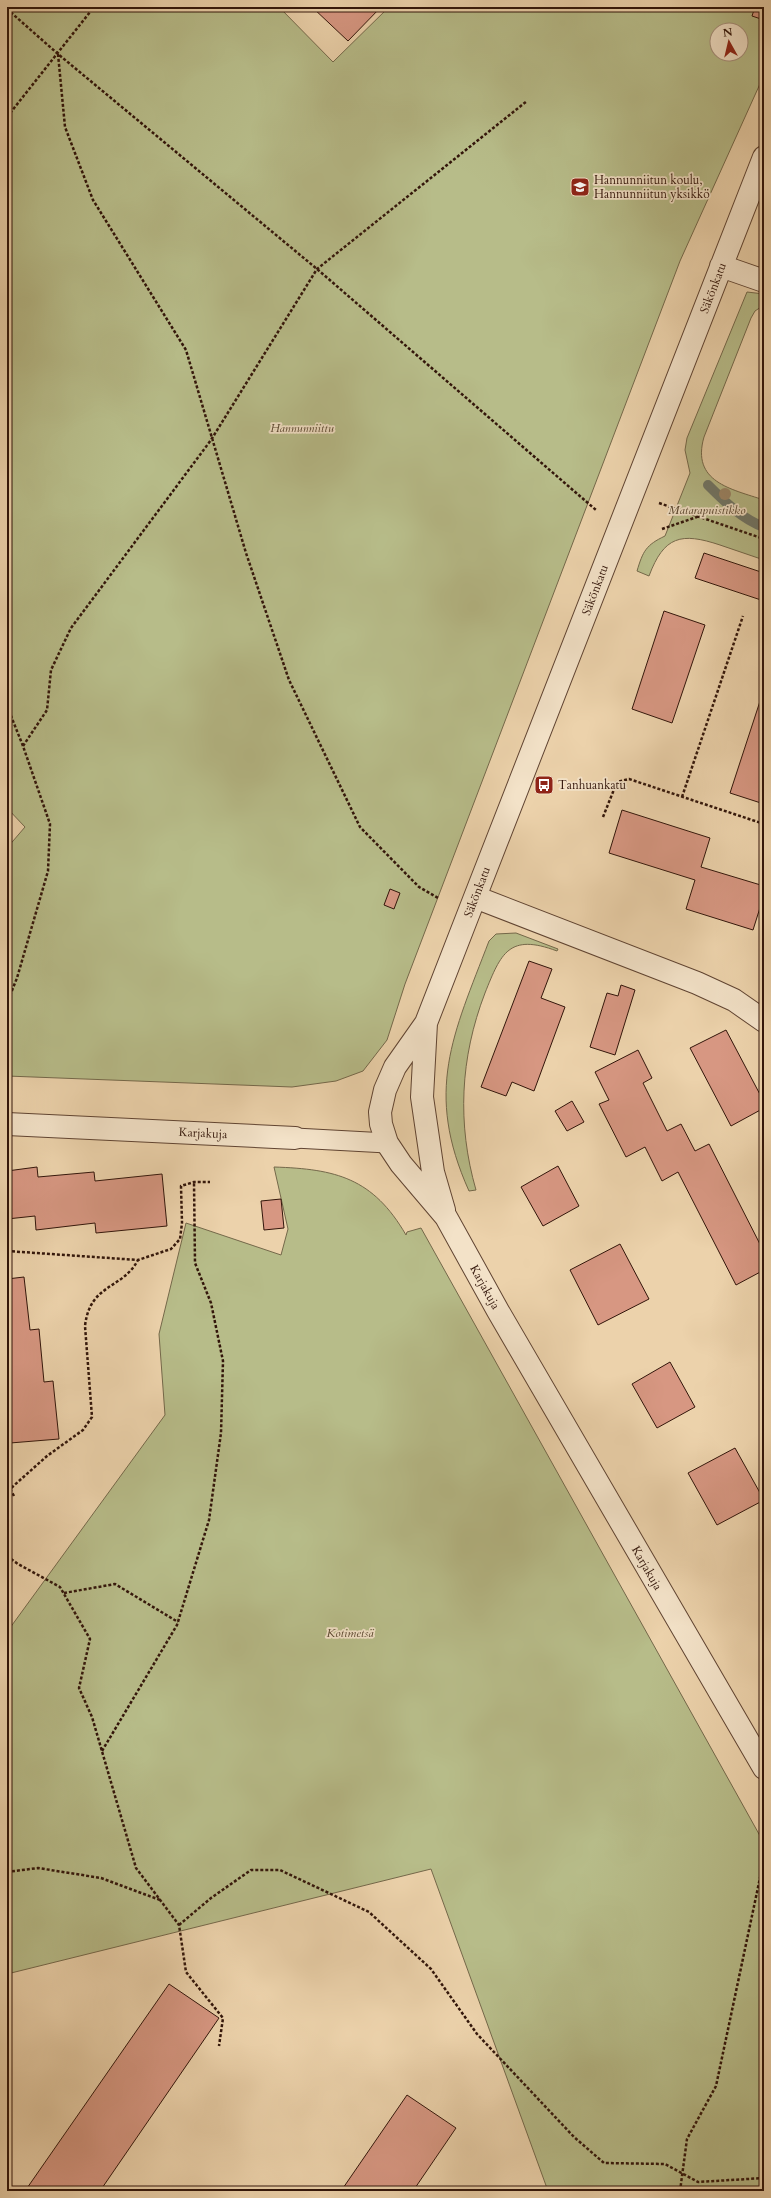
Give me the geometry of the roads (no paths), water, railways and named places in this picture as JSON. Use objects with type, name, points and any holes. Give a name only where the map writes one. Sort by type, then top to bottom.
[{"type":"street","name":"Säkönkatu","points":[[387,1143],[381,1124],[380,1112],[385,1090],[394,1067],[426,1023],[764,157]]},
{"type":"street","points":[[721,266],[764,281]]},
{"type":"street","points":[[475,897],[697,983],[734,1000],[764,1021]]},
{"type":"street","name":"Säkönkatu","points":[[426,1023],[422,1073],[423,1108],[433,1172],[446,1217]]},
{"type":"street","name":"Karjakuja","points":[[7,1124],[295,1138]]},
{"type":"street","name":"Karjakuja","points":[[387,1143],[401,1164],[446,1217],[498,1311],[764,1768]]},
{"type":"lane","name":"Karjakuja","points":[[295,1138],[387,1143]]},
{"type":"waterway","points":[[708,485],[741,514],[756,524],[764,527]]},
{"type":"place","name":"Hannunniitun koulu, Hannunniitun yksikkö","points":[[580,187]]},
{"type":"place","name":"Tanhuankatu","points":[[544,785]]},
{"type":"park label","name":"Hannunniittu","points":[[302,428]]},
{"type":"park label","name":"Matarapuistikko","points":[[707,510]]},
{"type":"park label","name":"Kotimetsä","points":[[350,1633]]}]
